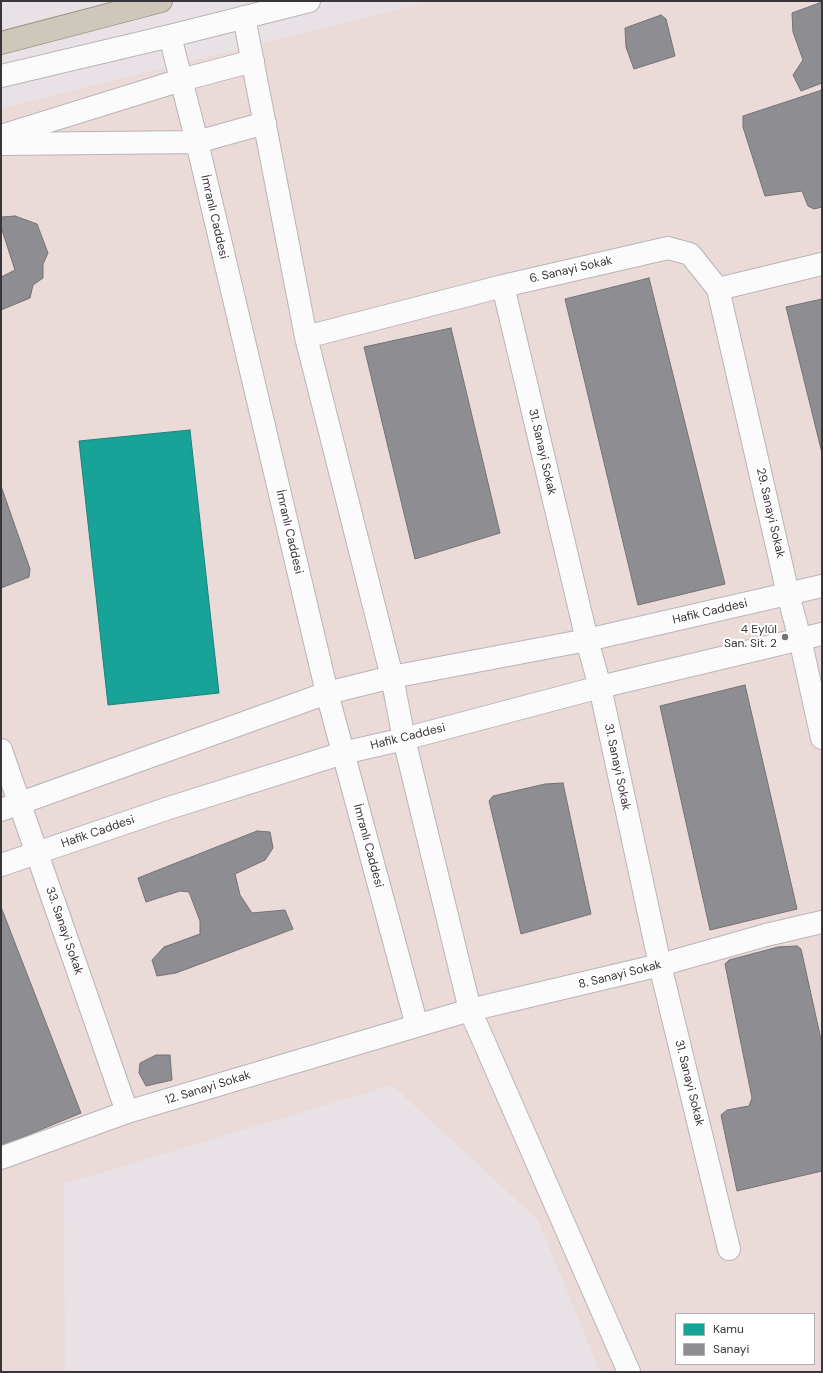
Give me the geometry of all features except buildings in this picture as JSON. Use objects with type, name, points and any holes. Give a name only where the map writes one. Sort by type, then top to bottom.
[{"type":"highway","points":[[1,43],[161,1]]},
{"type":"street","points":[[1,76],[309,1]]},
{"type":"street","points":[[244,17],[306,337],[392,677],[404,738],[470,1010],[629,1372]]},
{"type":"street","name":"İmranlı Caddesi","points":[[170,36],[197,142],[327,693],[418,1026]]},
{"type":"street","points":[[1,136],[181,80],[253,62]]},
{"type":"street","points":[[1,144],[197,142],[265,123]]},
{"type":"street","name":"6. Sanayi Sokak","points":[[306,337],[503,286],[668,248],[690,254],[718,289]]},
{"type":"street","points":[[718,289],[822,264]]},
{"type":"street","name":"31. Sanayi Sokak","points":[[503,286],[587,640],[600,687],[660,965],[729,1249]]},
{"type":"street","name":"29. Sanayi Sokak","points":[[718,289],[822,738]]},
{"type":"street","name":"Hafik Caddesi","points":[[10,807],[327,693],[392,677],[587,640],[822,586]]},
{"type":"street","name":"Hafik Caddesi","points":[[1,865],[169,808],[343,753],[600,687],[822,634]]},
{"type":"street","name":"33. Sanayi Sokak","points":[[1,750],[10,807],[38,853],[127,1112]]},
{"type":"street","name":"8. Sanayi Sokak","points":[[418,1026],[470,1010],[660,965],[766,935],[822,922]]},
{"type":"street","name":"12. Sanayi Sokak","points":[[1,1158],[127,1112],[418,1026]]},
{"type":"shaded area","points":[[432,1],[822,1],[822,1372],[600,1372],[538,1220],[392,1085],[64,1184],[65,1372],[1,1372],[1,108]]},
{"type":"place","name":"4 Eylül San. Sit. 2","points":[[785,637]]}]
